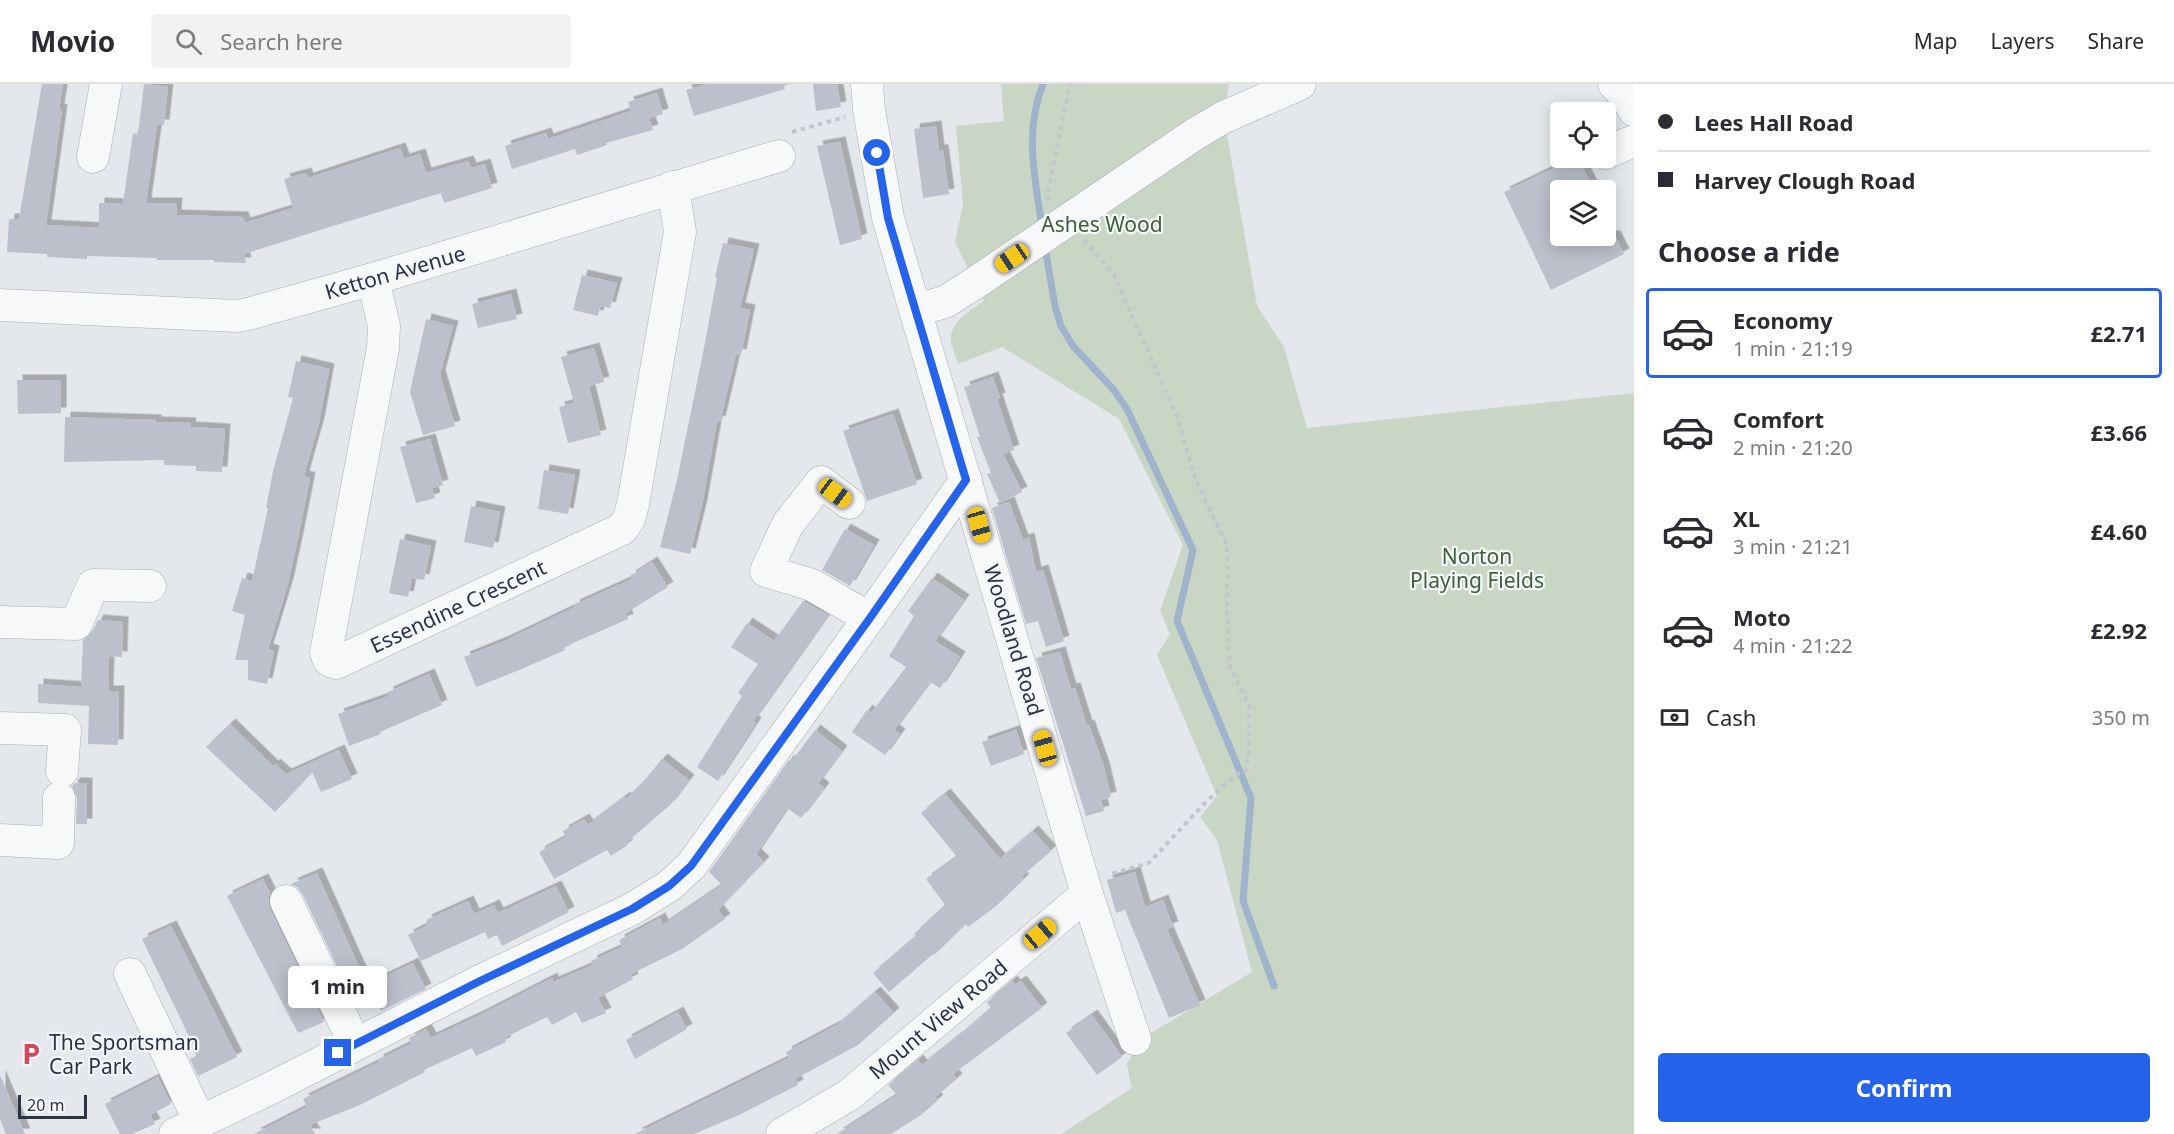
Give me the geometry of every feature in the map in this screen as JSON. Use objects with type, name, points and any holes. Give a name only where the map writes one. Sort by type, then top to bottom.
[{"type":"street","points":[[93,157],[106,84]]},
{"type":"street","points":[[1224,117],[1248,84]]},
{"type":"street","points":[[916,310],[945,302],[1195,134],[1224,117],[1300,84]]},
{"type":"street","points":[[1614,84],[1625,95],[1634,111]]},
{"type":"street","name":"Woodland Road","points":[[868,97],[888,218],[1086,888],[1135,1039]]},
{"type":"street","points":[[1616,148],[1634,141]]},
{"type":"street","name":"Ketton Avenue","points":[[0,305],[237,316],[374,279],[779,156]]},
{"type":"street","name":"Essendine Crescent","points":[[374,279],[384,326],[383,348],[326,653],[329,660],[336,663],[622,529],[629,519],[633,504],[680,231],[673,187]]},
{"type":"street","points":[[130,974],[187,1128],[632,909],[669,886],[691,866],[870,618],[966,480]]},
{"type":"street","points":[[849,503],[821,482],[788,524],[766,572],[812,585],[870,618]]},
{"type":"street","points":[[0,622],[76,624],[93,585],[150,586]]},
{"type":"street","points":[[0,728],[65,730],[58,843],[0,840]]},
{"type":"street","name":"Mount View Road","points":[[782,1134],[849,1095],[1086,888]]},
{"type":"street","points":[[286,901],[355,1044]]},
{"type":"path","points":[[1054,206],[1047,197],[1070,84]]},
{"type":"path","points":[[779,156],[785,135],[868,97]]},
{"type":"path","points":[[1084,240],[1113,273],[1177,416],[1196,481],[1227,544],[1230,667],[1249,705],[1246,771],[1235,776],[1202,806],[1149,862],[1086,888]]},
{"type":"green space","points":[[1001,84],[1229,84],[1224,117],[1257,306],[1284,347],[1307,428],[1634,393],[1634,1134],[1061,1134],[1135,1086],[1131,1087],[1127,1064],[1141,1039],[1252,972],[1217,840],[1200,817],[1217,796],[1157,655],[1170,634],[1160,611],[1183,545],[1119,419],[1002,347],[958,364],[952,347],[951,334],[957,322],[984,301],[955,242],[963,204],[956,126],[1004,121]]},
{"type":"building","points":[[42,84],[63,84],[59,109],[62,110],[46,225],[99,228],[99,203],[123,204],[133,133],[138,134],[144,84],[168,87],[164,125],[157,125],[146,203],[177,203],[176,215],[243,217],[245,223],[293,208],[284,179],[306,173],[308,178],[400,148],[404,159],[420,154],[426,173],[468,161],[471,168],[485,164],[492,188],[444,203],[441,193],[244,254],[246,263],[87,256],[87,259],[7,252],[9,219],[19,219]]},
{"type":"building","points":[[707,84],[784,84],[785,89],[694,116],[686,90]]},
{"type":"building","points":[[813,84],[837,84],[841,107],[816,111]]},
{"type":"building","points":[[657,93],[663,114],[649,118],[653,130],[606,143],[607,145],[577,155],[575,149],[512,169],[505,146],[546,133],[548,139],[631,111],[628,102]]},
{"type":"building","points":[[936,126],[939,150],[943,150],[949,194],[923,198],[914,129]]},
{"type":"building","points":[[840,142],[862,239],[840,245],[817,146]]},
{"type":"building","points":[[1554,168],[1583,168],[1589,180],[1550,180],[1550,246],[1616,246],[1616,238],[1624,254],[1551,290],[1504,192]]},
{"type":"building","points":[[723,243],[754,249],[740,308],[750,310],[741,355],[736,354],[720,422],[717,421],[702,505],[690,554],[660,547],[677,480]]},
{"type":"building","points":[[582,275],[617,283],[610,308],[600,306],[598,316],[573,310]]},
{"type":"building","points":[[511,294],[517,319],[478,328],[472,304]]},
{"type":"building","points":[[426,319],[453,326],[440,375],[455,426],[423,435],[410,392]]},
{"type":"building","points":[[594,348],[604,382],[589,386],[601,435],[568,443],[559,407],[574,403],[561,357]]},
{"type":"building","points":[[296,361],[329,369],[319,423],[304,476],[310,478],[288,584],[268,649],[274,651],[267,684],[248,680],[248,660],[235,660],[245,615],[232,611],[242,578],[252,581],[268,508],[266,508],[273,471],[293,398],[288,397]]},
{"type":"building","points":[[993,377],[1000,398],[997,399],[1014,450],[1003,454],[1022,492],[1000,503],[987,474],[991,473],[977,437],[980,437],[964,387]]},
{"type":"building","points":[[17,380],[61,380],[61,413],[18,414]]},
{"type":"building","points":[[893,414],[917,484],[867,501],[843,431]]},
{"type":"building","points":[[65,417],[156,420],[156,422],[191,423],[190,427],[225,429],[222,472],[196,471],[196,466],[164,465],[164,460],[64,462]]},
{"type":"building","points":[[430,439],[443,485],[432,488],[435,498],[416,503],[400,447]]},
{"type":"building","points":[[544,470],[575,475],[568,514],[538,509]]},
{"type":"building","points":[[1009,502],[1023,540],[1029,538],[1036,572],[1043,570],[1064,641],[1046,647],[1038,621],[1026,624],[992,508]]},
{"type":"building","points":[[471,506],[500,512],[493,548],[464,542]]},
{"type":"building","points":[[845,529],[874,545],[850,586],[822,570]]},
{"type":"building","points":[[400,539],[431,546],[424,580],[412,578],[408,597],[389,593]]},
{"type":"building","points":[[652,562],[668,587],[626,613],[628,619],[564,647],[565,650],[476,687],[464,657],[504,641],[575,607],[574,605],[632,579],[630,576]]},
{"type":"building","points":[[932,578],[964,600],[935,641],[960,657],[940,688],[930,682],[894,730],[900,734],[885,755],[852,732],[867,710],[871,713],[906,667],[889,656],[914,616],[908,611]]},
{"type":"building","points":[[803,601],[828,615],[753,721],[756,723],[718,781],[697,767],[742,696],[738,693],[758,664],[731,647],[747,623],[774,641]]},
{"type":"building","points":[[98,620],[123,622],[122,657],[109,656],[108,691],[119,691],[118,745],[88,744],[89,706],[38,703],[38,684],[81,687],[83,640],[92,632]]},
{"type":"building","points":[[1060,652],[1071,689],[1075,688],[1087,726],[1089,725],[1104,767],[1111,797],[1101,800],[1104,811],[1086,816],[1036,658]]},
{"type":"building","points":[[429,674],[442,705],[380,732],[381,734],[349,746],[338,714],[389,696],[388,692]]},
{"type":"building","points":[[230,724],[273,766],[275,764],[286,774],[339,750],[352,779],[321,792],[312,772],[275,812],[206,747]]},
{"type":"building","points":[[815,730],[842,751],[818,783],[824,788],[801,818],[787,808],[756,854],[764,862],[718,910],[725,919],[682,949],[631,974],[633,979],[598,998],[606,1013],[582,1023],[576,1012],[552,1025],[547,1017],[504,1038],[506,1042],[476,1056],[472,1048],[424,1070],[425,1072],[360,1105],[310,1125],[315,1134],[254,1134],[307,1107],[303,1099],[379,1062],[378,1060],[412,1043],[409,1038],[426,1029],[431,1038],[552,978],[553,982],[593,965],[591,961],[622,947],[619,940],[660,918],[663,925],[722,885],[709,872],[789,760],[791,762]]},
{"type":"building","points":[[1016,730],[1024,754],[991,766],[982,742]]},
{"type":"building","points":[[662,759],[689,780],[670,805],[626,843],[628,845],[611,856],[607,850],[554,879],[539,852],[566,837],[563,831],[584,819],[588,825],[625,797],[626,799]]},
{"type":"building","points":[[75,783],[87,783],[87,824],[76,824],[77,798],[72,786]]},
{"type":"building","points":[[945,794],[1000,859],[1033,831],[1051,851],[1021,877],[1024,879],[995,907],[968,927],[966,924],[934,955],[889,992],[873,973],[916,936],[914,934],[945,905],[926,879],[957,857],[921,813]]},
{"type":"building","points":[[1135,872],[1145,907],[1163,900],[1173,927],[1167,929],[1200,1005],[1169,1018],[1125,910],[1116,913],[1107,880]]},
{"type":"building","points":[[317,873],[367,985],[350,993],[302,893],[291,884]]},
{"type":"building","points":[[263,879],[270,893],[268,900],[270,909],[324,1022],[298,1033],[227,896]]},
{"type":"building","points":[[556,886],[569,912],[502,946],[497,935],[488,939],[485,932],[421,961],[408,935],[428,925],[426,920],[468,901],[474,914],[494,905],[498,913]]},
{"type":"building","points":[[171,926],[237,1057],[198,1076],[190,1059],[198,1055],[142,939]]},
{"type":"building","points":[[413,963],[426,989],[381,1011],[367,985]]},
{"type":"building","points":[[1012,981],[1015,985],[1021,981],[1042,1008],[953,1074],[957,1079],[935,1097],[938,1100],[921,1115],[891,1134],[837,1134],[897,1095],[888,1085],[918,1060],[922,1065],[961,1034],[991,1008],[987,1002]]},
{"type":"building","points":[[875,992],[894,1013],[858,1045],[795,1079],[798,1085],[739,1115],[694,1134],[635,1134],[789,1058],[786,1052],[837,1025]]},
{"type":"building","points":[[678,1012],[687,1029],[635,1059],[626,1040]]},
{"type":"building","points":[[1092,1015],[1122,1057],[1097,1075],[1066,1033]]},
{"type":"building","points":[[0,1075],[25,1134],[6,1134],[0,1119]]},
{"type":"building","points":[[158,1077],[171,1104],[150,1115],[155,1124],[132,1134],[120,1134],[105,1104]]},
{"type":"waterway","points":[[1042,227],[1034,173],[1032,137],[1037,102],[1043,84]]},
{"type":"waterway","points":[[1045,247],[1055,306],[1061,326],[1073,346],[1113,389],[1127,409],[1193,550],[1177,621],[1251,798],[1243,901],[1274,986]]},
{"type":"place","name":"The Sportsman Car Park","points":[[31,1054]]},
{"type":"route","points":[[338,1053],[480,981],[632,909],[669,886],[691,866],[870,618],[966,480],[888,218],[877,153]]},
{"type":"park label","name":"Ashes Wood","points":[[1102,224]]},
{"type":"park label","name":"Norton Playing Fields","points":[[1477,568]]}]
